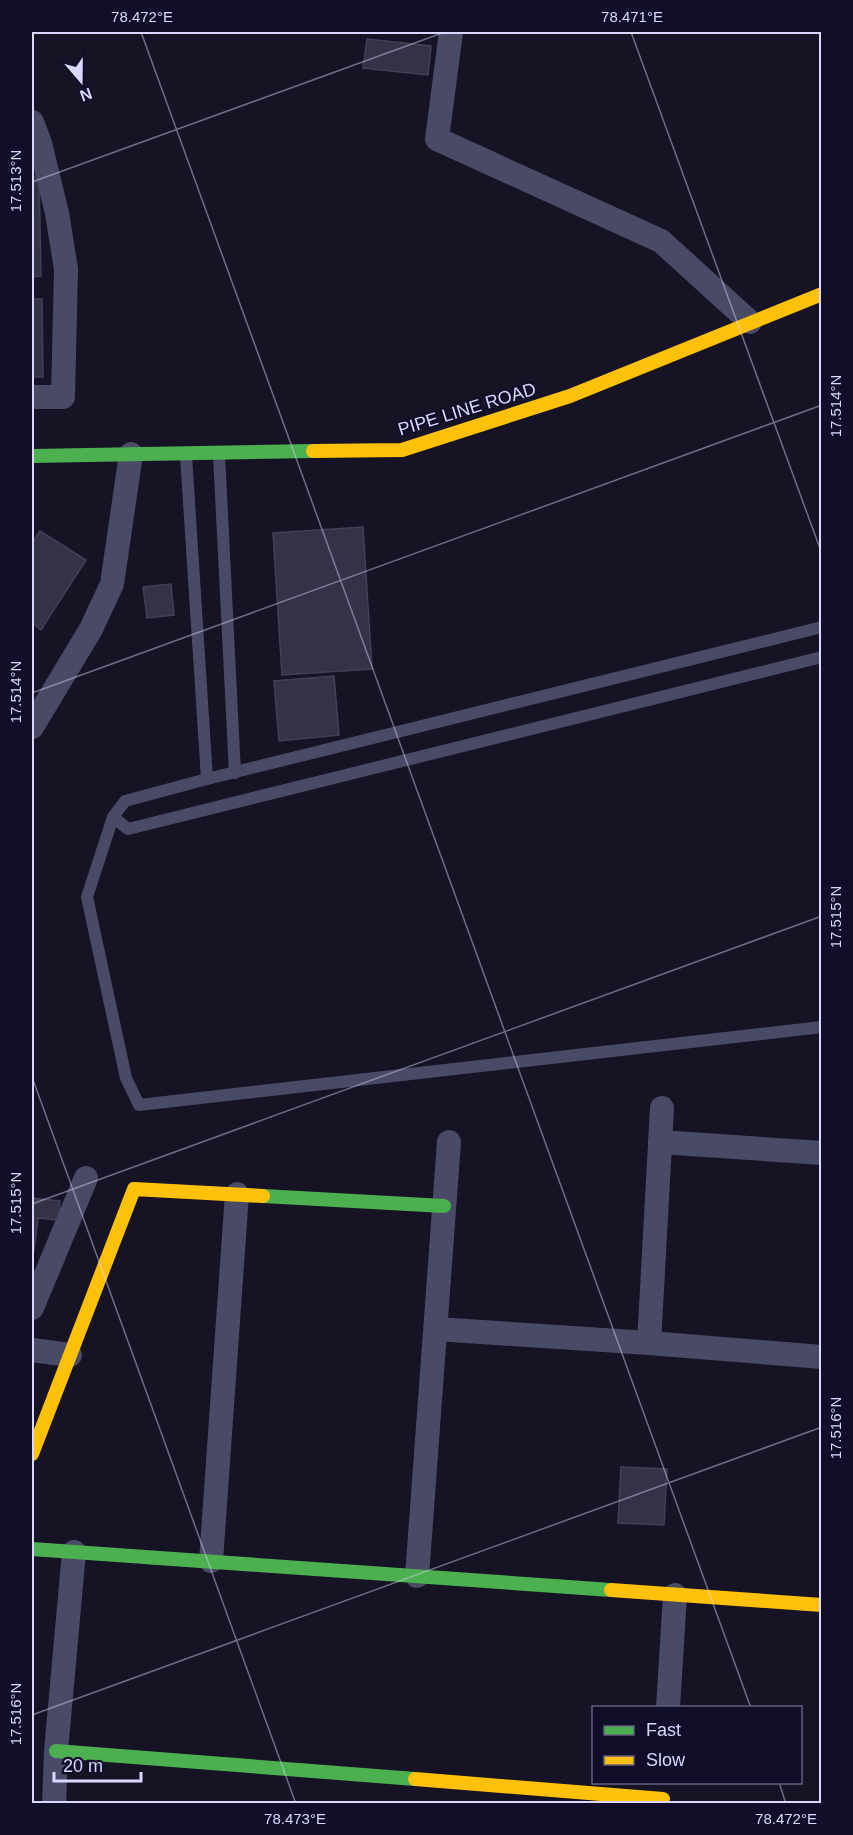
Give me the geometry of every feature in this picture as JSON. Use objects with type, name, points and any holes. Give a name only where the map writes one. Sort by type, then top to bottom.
[{"type":"street","points":[[451,32],[437,139],[661,241],[750,322]]},
{"type":"street","points":[[32,123],[40,143],[57,213],[66,269],[63,397],[32,397]]},
{"type":"street","name":"PIPE LINE ROAD","points":[[32,456],[402,450],[570,396],[822,294]]},
{"type":"street","points":[[32,728],[92,629],[112,584],[131,454]]},
{"type":"street","points":[[649,1343],[662,1108]]},
{"type":"street","points":[[417,1576],[449,1142]]},
{"type":"street","points":[[660,1142],[822,1153]]},
{"type":"street","points":[[32,1308],[86,1178]]},
{"type":"street","points":[[32,1454],[134,1190],[444,1206]]},
{"type":"street","points":[[211,1562],[237,1194]]},
{"type":"street","points":[[436,1329],[822,1357]]},
{"type":"street","points":[[32,1350],[70,1355]]},
{"type":"street","points":[[32,1549],[822,1605]]},
{"type":"street","points":[[54,1803],[56,1751],[74,1552]]},
{"type":"street","points":[[668,1706],[675,1595]]},
{"type":"street","points":[[56,1751],[461,1793],[663,1795]]},
{"type":"lane","points":[[186,453],[207,779]]},
{"type":"lane","points":[[219,453],[235,773]]},
{"type":"lane","points":[[822,627],[125,801],[113,818],[87,897],[126,1078],[139,1105],[822,1027]]},
{"type":"lane","points":[[113,818],[128,829],[822,657]]},
{"type":"building","points":[[367,39],[431,46],[428,75],[363,68]]},
{"type":"building","points":[[32,176],[39,176],[41,276],[32,277]]},
{"type":"building","points":[[32,299],[42,299],[43,377],[32,377]]},
{"type":"building","points":[[363,527],[372,669],[282,675],[273,533]]},
{"type":"building","points":[[40,531],[86,560],[41,630],[32,623],[32,543]]},
{"type":"building","points":[[171,584],[174,615],[147,618],[143,587]]},
{"type":"building","points":[[334,676],[339,735],[279,741],[274,681]]},
{"type":"building","points":[[32,1198],[60,1201],[58,1220],[38,1218],[34,1250],[32,1249]]},
{"type":"building","points":[[621,1467],[667,1469],[664,1525],[618,1523]]},
{"type":"traffic: fast","points":[[32,456],[313,451]]},
{"type":"traffic: fast","points":[[263,1196],[444,1206]]},
{"type":"traffic: fast","points":[[32,1549],[611,1590]]},
{"type":"traffic: fast","points":[[56,1751],[415,1779]]},
{"type":"traffic: slow","points":[[313,451],[402,450],[570,396],[822,294]]},
{"type":"traffic: slow","points":[[32,1454],[134,1189],[263,1196]]},
{"type":"traffic: slow","points":[[611,1590],[822,1605]]},
{"type":"traffic: slow","points":[[415,1779],[663,1799]]}]
